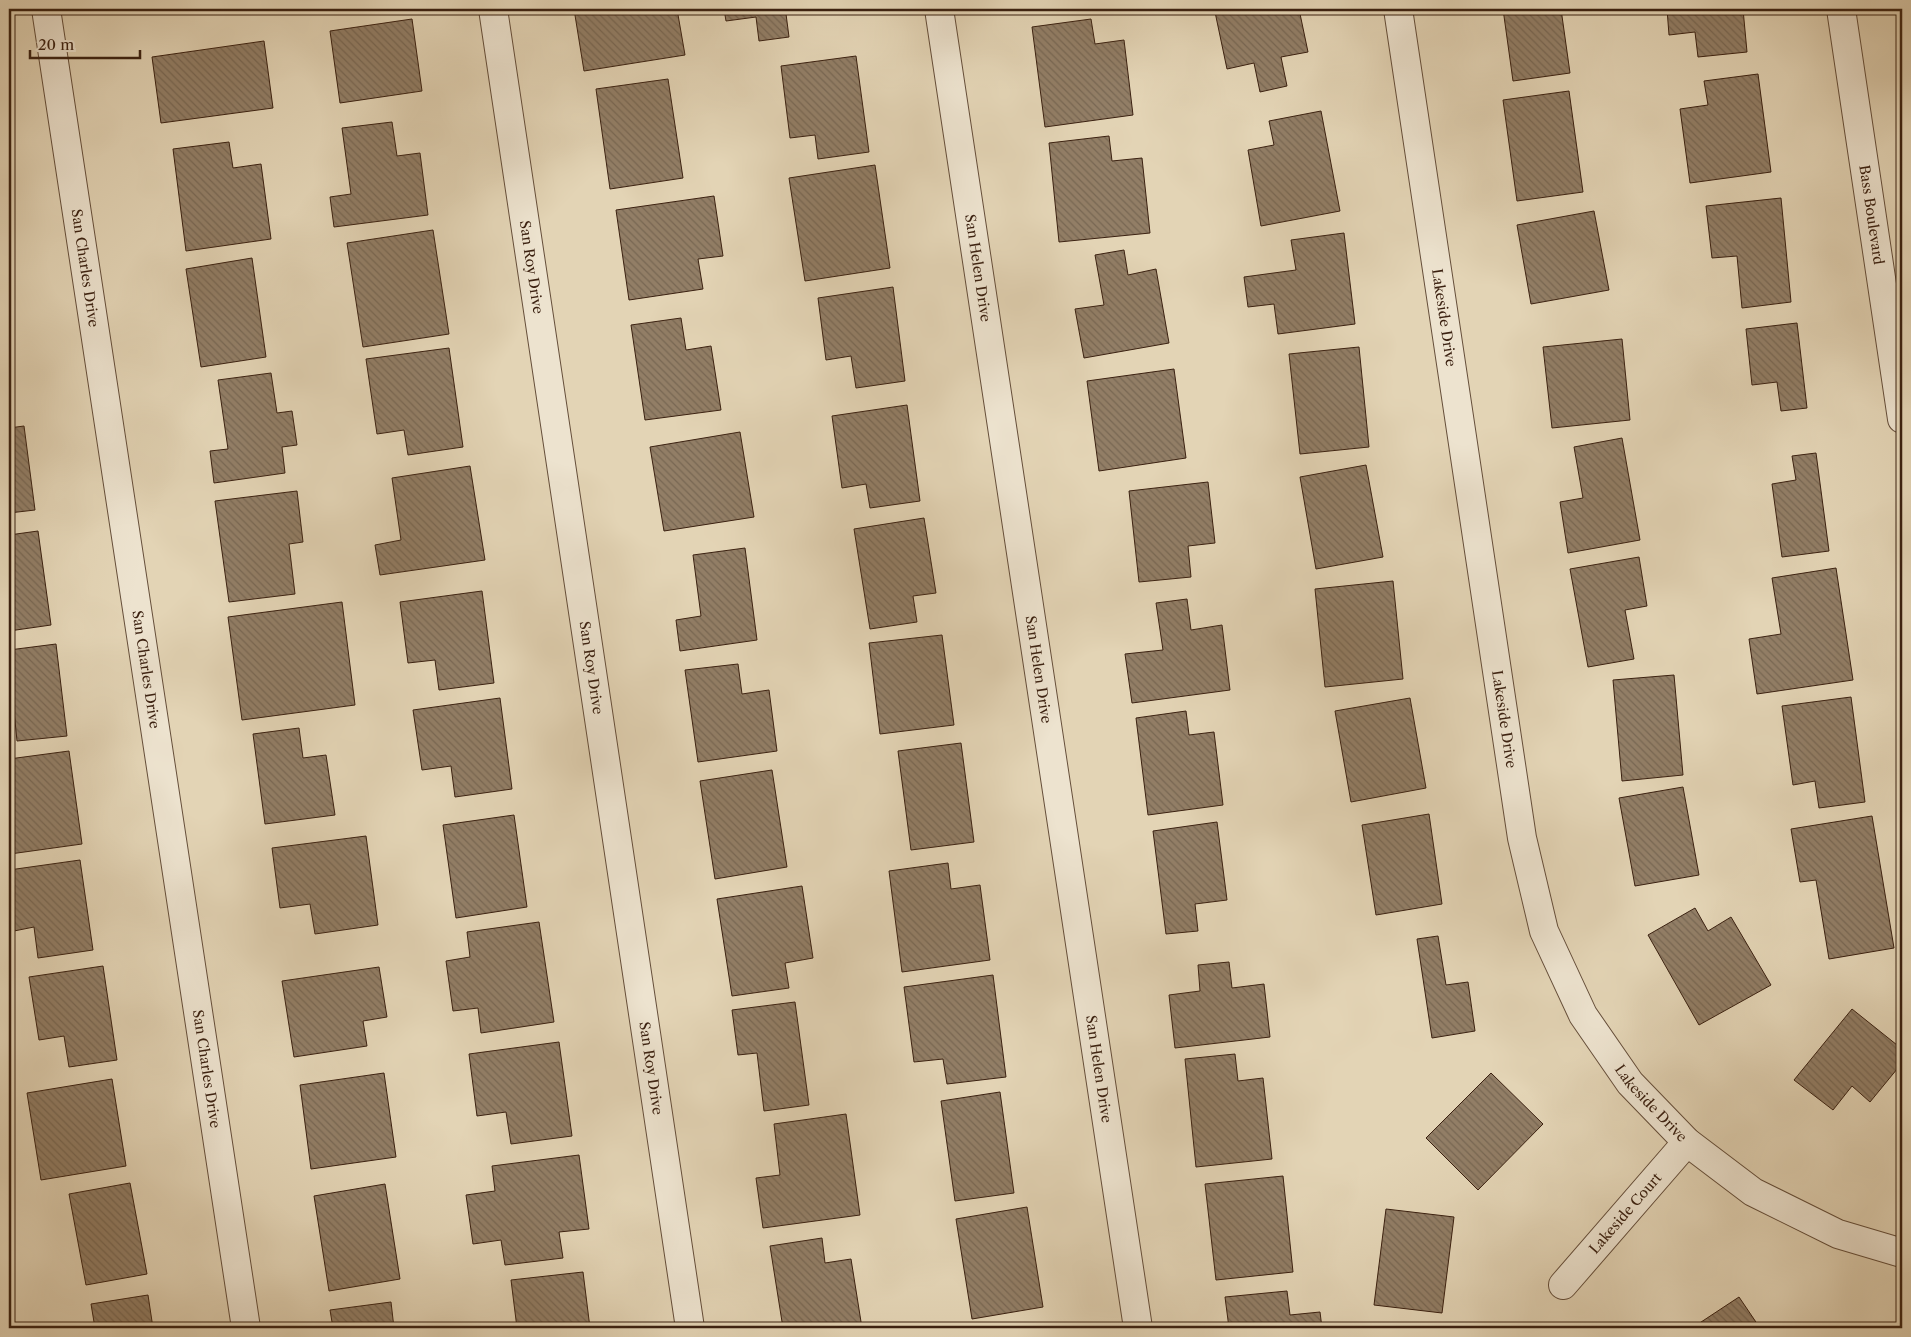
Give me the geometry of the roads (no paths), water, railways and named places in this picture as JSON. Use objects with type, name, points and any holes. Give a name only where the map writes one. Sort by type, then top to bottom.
[{"type":"street","name":"San Charles Drive","points":[[46,9],[246,1328]]},
{"type":"street","name":"San Roy Drive","points":[[494,9],[690,1328]]},
{"type":"street","name":"San Helen Drive","points":[[939,9],[1138,1328]]},
{"type":"street","name":"Lakeside Drive","points":[[1398,9],[1522,838],[1544,931],[1583,1016],[1630,1083],[1687,1142],[1753,1192],[1838,1234],[1902,1253]]},
{"type":"street","name":"Bass Boulevard","points":[[1841,9],[1892,283],[1902,419]]},
{"type":"street","name":"Lakeside Court","points":[[1563,1284],[1687,1142]]}]
